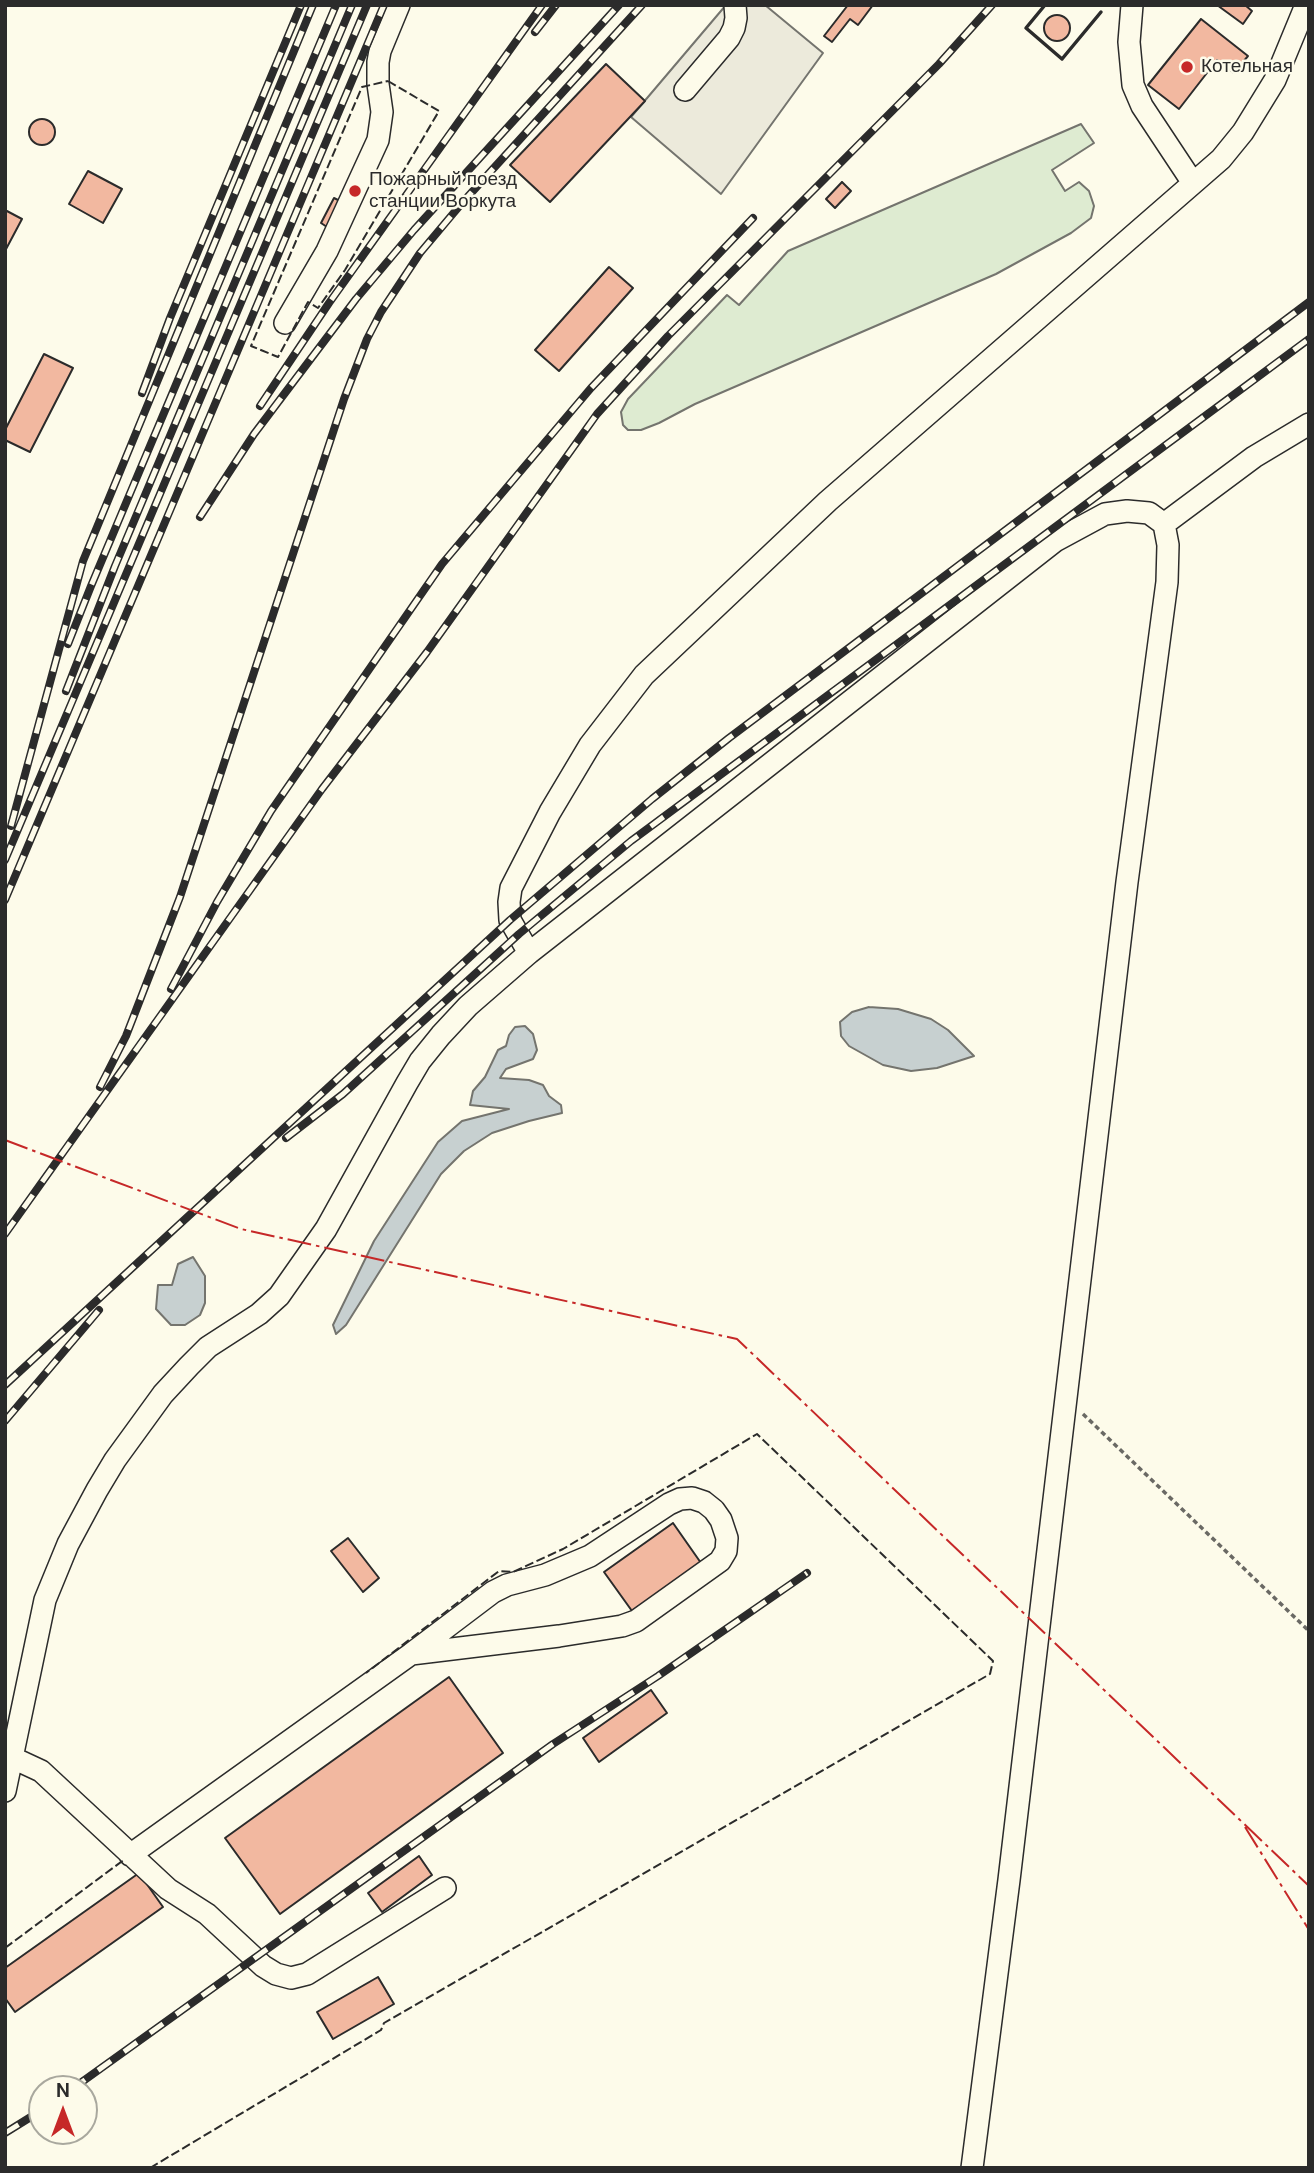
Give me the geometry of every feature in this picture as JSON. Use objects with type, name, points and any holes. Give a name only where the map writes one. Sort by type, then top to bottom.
[{"type":"street","points":[[285,323],[327,251],[378,140],[382,112],[378,62],[399,5]]},
{"type":"street","points":[[685,90],[729,38],[736,18],[735,5]]},
{"type":"street","points":[[1132,5],[1129,63],[1133,85],[1142,106],[1194,183]]},
{"type":"street","points":[[529,953],[510,920],[511,888],[550,811],[590,745],[644,675],[828,501],[1221,159],[1242,132],[1275,80],[1306,5]]},
{"type":"street","points":[[1164,524],[1254,457],[1309,424]]},
{"type":"street","points":[[5,1791],[45,1600],[68,1544],[115,1460],[163,1394],[198,1356],[259,1314],[279,1296],[326,1229],[420,1061],[441,1035],[468,1006],[529,953],[1055,541],[1105,514],[1128,511],[1149,513],[1164,524],[1168,545],[1167,582],[1127,882],[1011,1866],[972,2168]]},
{"type":"street","points":[[130,1855],[493,1592],[507,1585],[545,1575],[590,1556],[680,1499],[692,1498],[704,1502],[714,1510],[721,1521],[727,1538],[726,1551],[720,1561],[636,1621],[622,1626],[559,1636],[411,1654]]},
{"type":"street","points":[[13,1758],[41,1771],[168,1889],[206,1914],[263,1966],[276,1974],[290,1978],[307,1974],[445,1888]]},
{"type":"path","points":[[1066,1398],[1309,1631]]},
{"type":"green space","points":[[1081,124],[1094,143],[1052,170],[1065,191],[1079,182],[1089,191],[1094,206],[1091,218],[1071,233],[996,274],[695,404],[659,423],[641,430],[628,430],[623,425],[621,412],[628,399],[727,295],[739,305],[788,251]]},
{"type":"shaded area","points":[[726,5],[765,5],[823,53],[721,194],[631,117]]},
{"type":"shaded area","points":[[869,1007],[898,1009],[931,1019],[948,1030],[974,1056],[937,1068],[911,1071],[883,1065],[849,1046],[841,1036],[840,1022],[852,1012]]},
{"type":"shaded area","points":[[525,1026],[533,1034],[537,1050],[533,1059],[506,1069],[500,1078],[529,1080],[543,1085],[549,1096],[561,1105],[562,1113],[492,1133],[464,1151],[441,1174],[346,1325],[336,1334],[333,1325],[374,1241],[438,1142],[462,1121],[509,1109],[470,1105],[473,1091],[485,1077],[498,1050],[506,1046],[515,1027]]},
{"type":"shaded area","points":[[193,1257],[205,1276],[205,1303],[200,1315],[185,1325],[171,1325],[156,1309],[158,1285],[172,1285],[178,1264]]},
{"type":"building","points":[[848,5],[873,5],[858,25],[850,19],[832,42],[824,36]]},
{"type":"building","points":[[1217,5],[1245,5],[1252,11],[1243,24]]},
{"type":"building","points":[[1057,15],[1066,19],[1070,28],[1066,37],[1057,41],[1048,37],[1044,28],[1048,19]]},
{"type":"building","name":"Котельная","points":[[1201,19],[1248,56],[1234,73],[1217,60],[1179,109],[1148,85]]},
{"type":"building","points":[[606,64],[645,101],[550,202],[510,165]]},
{"type":"building","points":[[42,119],[51,123],[55,132],[51,141],[42,145],[33,141],[29,132],[33,123]]},
{"type":"building","points":[[88,171],[122,189],[103,223],[69,204]]},
{"type":"building","points":[[842,182],[851,191],[835,208],[826,199]]},
{"type":"building","points":[[334,198],[344,203],[330,229],[321,223]]},
{"type":"building","points":[[5,210],[22,219],[5,251]]},
{"type":"building","points":[[609,267],[633,288],[559,371],[535,350]]},
{"type":"building","points":[[44,354],[73,368],[30,452],[5,440],[5,430]]},
{"type":"building","points":[[673,1523],[701,1563],[632,1611],[604,1572]]},
{"type":"building","points":[[348,1538],[379,1578],[363,1592],[331,1551]]},
{"type":"building","points":[[449,1677],[503,1753],[280,1914],[225,1838]]},
{"type":"building","points":[[651,1690],[667,1713],[599,1762],[583,1738]]},
{"type":"building","points":[[419,1856],[432,1875],[382,1912],[368,1893]]},
{"type":"building","points":[[139,1873],[163,1907],[15,2012],[5,1998],[5,1968]]},
{"type":"building","points":[[378,1977],[394,2004],[333,2039],[317,2012]]},
{"type":"railway","points":[[142,393],[170,318],[301,5]]},
{"type":"railway","points":[[11,826],[83,561],[313,5]]},
{"type":"railway","points":[[68,644],[336,5]]},
{"type":"railway","points":[[66,691],[115,566],[352,5]]},
{"type":"railway","points":[[5,860],[367,5]]},
{"type":"railway","points":[[5,900],[384,5]]},
{"type":"railway","points":[[260,406],[329,303],[542,5]]},
{"type":"railway","points":[[535,32],[556,5]]},
{"type":"railway","points":[[200,517],[254,434],[356,299],[414,230],[619,5]]},
{"type":"railway","points":[[100,1087],[126,1036],[180,897],[344,399],[367,339],[381,312],[420,253],[642,5]]},
{"type":"railway","points":[[5,1234],[322,789],[427,652],[597,414],[668,336],[939,64],[992,5]]},
{"type":"railway","points":[[171,989],[217,902],[271,811],[442,564],[591,388],[753,218]]},
{"type":"railway","points":[[5,1385],[510,920],[652,799],[729,738],[1309,302]]},
{"type":"railway","points":[[286,1138],[343,1094],[519,934],[631,841],[1309,339]]},
{"type":"railway","points":[[5,1421],[99,1310]]},
{"type":"railway","points":[[92,2075],[553,1744],[658,1676],[807,1573]]},
{"type":"railway","points":[[5,2133],[28,2119]]},
{"type":"fence","points":[[388,81],[439,111],[345,270],[318,308],[308,302],[278,357],[251,346],[362,87],[388,81]]},
{"type":"fence","points":[[150,2168],[381,2030],[384,2023],[990,1674],[993,1661],[757,1434],[563,1549],[513,1572],[499,1571],[366,1673]]},
{"type":"fence","points":[[5,1948],[125,1859]]},
{"type":"wall","points":[[1045,5],[1026,28],[1062,59],[1101,12]]},
{"type":"power","points":[[5,1140],[241,1229],[737,1339],[1309,1886]]},
{"type":"power","points":[[1245,1827],[1309,1930]]},
{"type":"place","name":"Котельная","points":[[1187,67]]},
{"type":"place","name":"Пожарный поезд станции Воркута","points":[[355,191]]}]
